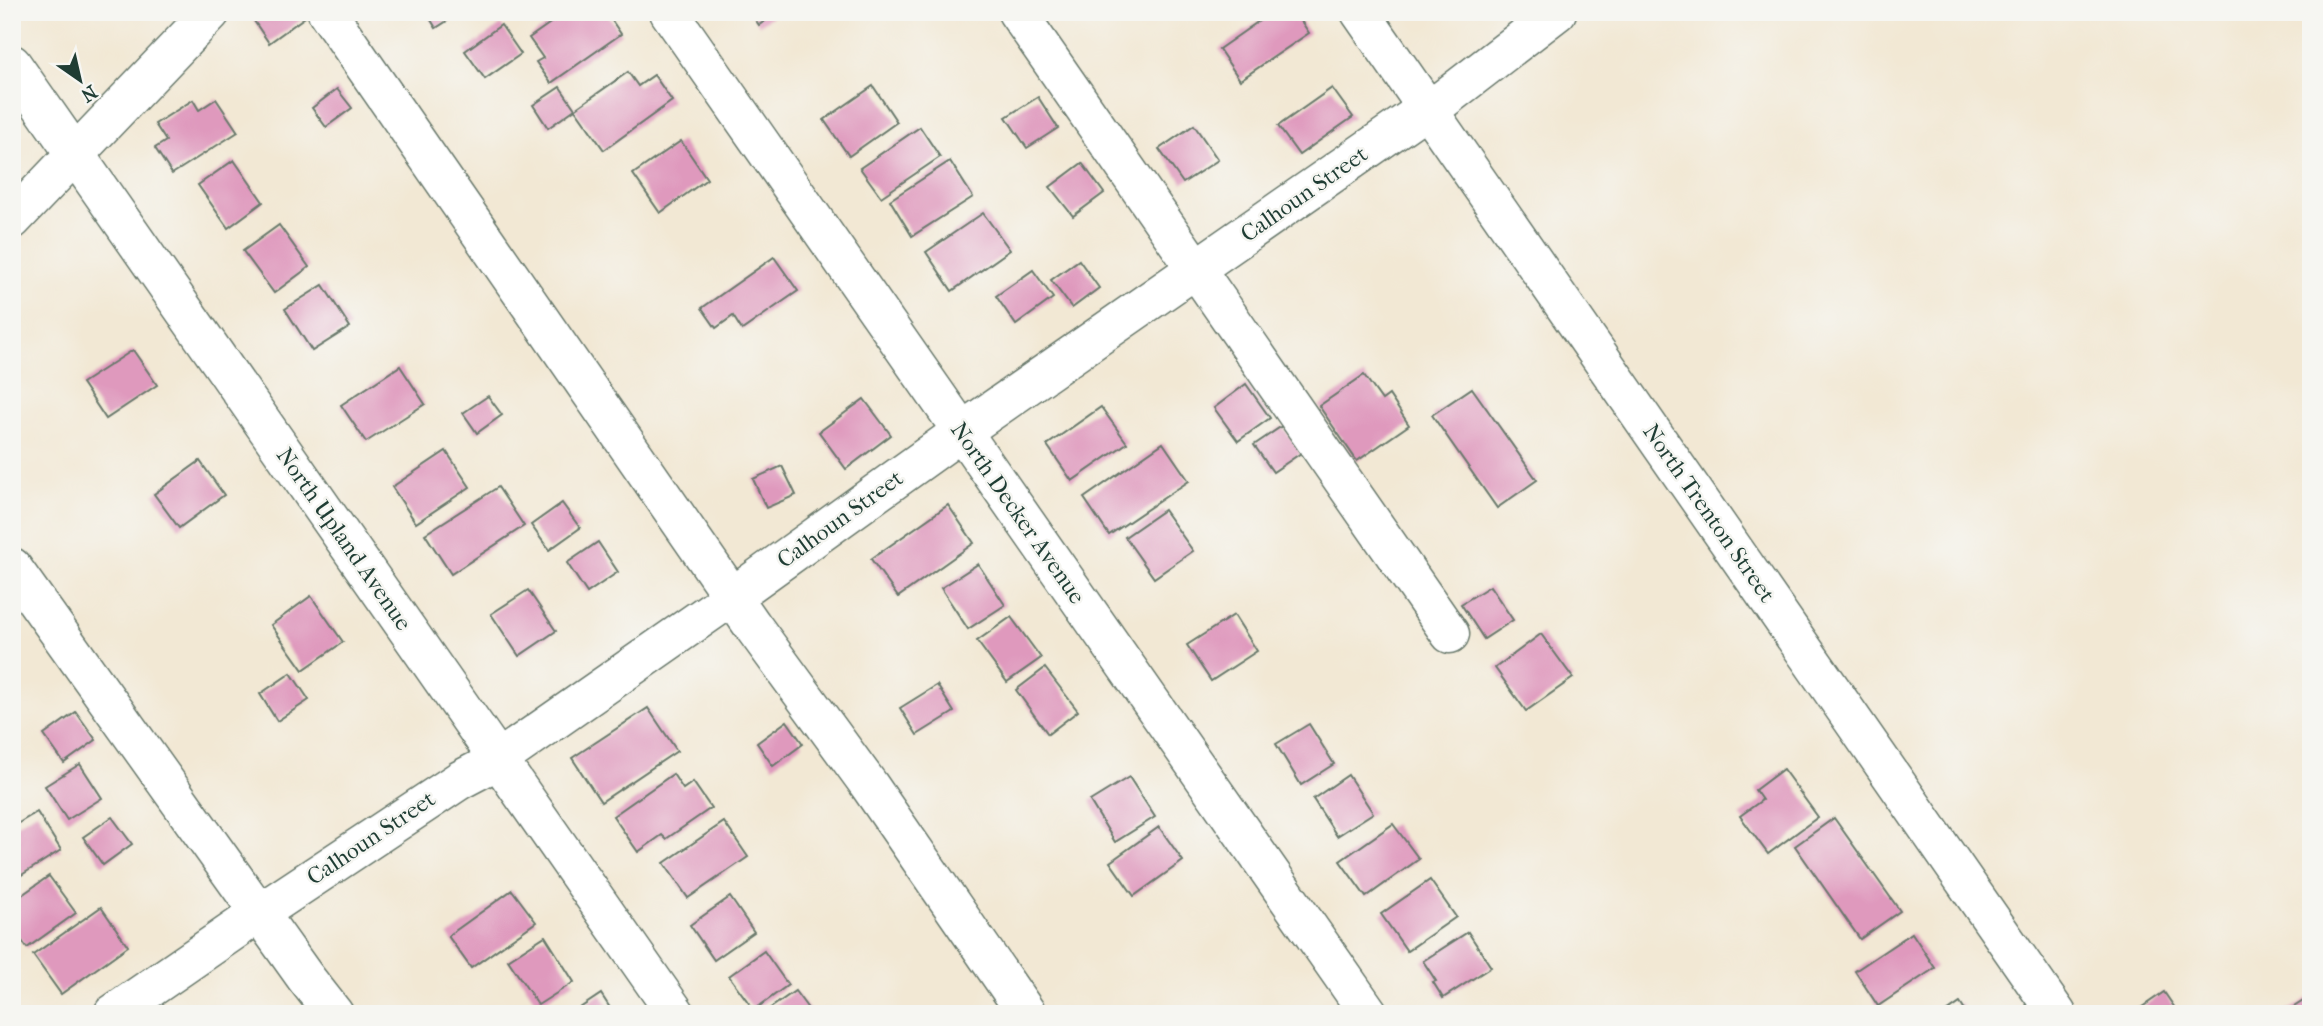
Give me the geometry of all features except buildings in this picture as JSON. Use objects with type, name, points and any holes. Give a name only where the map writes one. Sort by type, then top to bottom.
[{"type":"street","points":[[12,220],[211,12]]},
{"type":"street","points":[[327,12],[1027,1014]]},
{"type":"street","name":"North Decker Avenue","points":[[668,12],[1369,1014]]},
{"type":"street","points":[[1017,12],[1450,634]]},
{"type":"street","name":"North Trenton Street","points":[[1360,12],[2057,1014]]},
{"type":"street","name":"Calhoun Street","points":[[113,1014],[460,780],[498,760],[961,432],[1427,108],[1444,99],[1557,12]]},
{"type":"street","name":"North Upland Avenue","points":[[12,64],[676,1014]]},
{"type":"street","points":[[12,567],[334,1014]]}]
